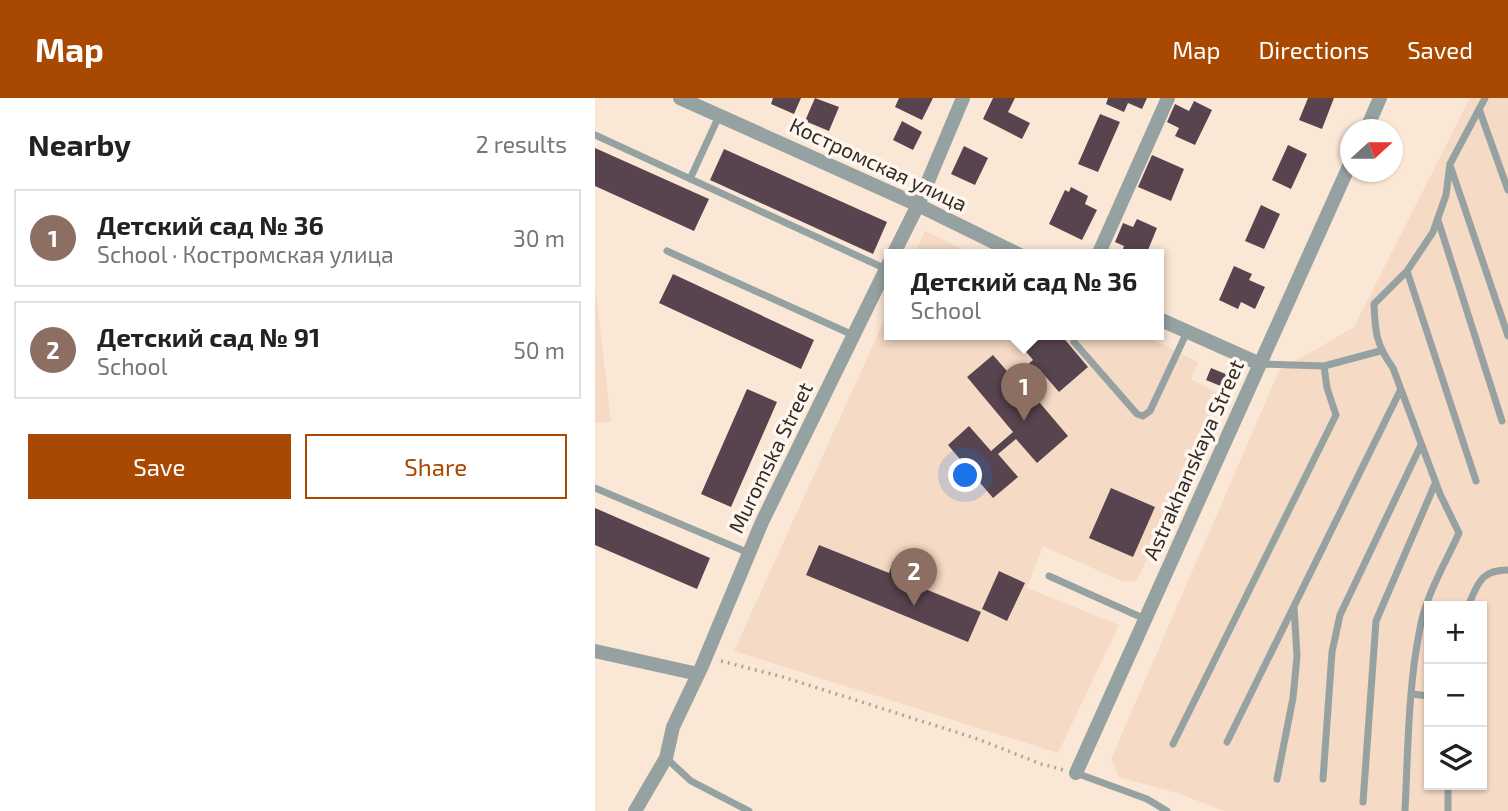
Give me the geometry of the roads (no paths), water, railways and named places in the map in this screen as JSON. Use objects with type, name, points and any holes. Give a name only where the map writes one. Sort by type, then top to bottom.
[{"type":"street","name":"Костромская улица","points":[[680,98],[918,205],[1008,249]]},
{"type":"street","points":[[896,249],[918,205],[963,98]]},
{"type":"street","points":[[1101,249],[1168,98]]},
{"type":"street","points":[[1371,119],[1380,98]]},
{"type":"street","name":"Astrakhanskaya Street","points":[[1076,773],[1342,182]]},
{"type":"street","name":"Muromska Street","points":[[635,811],[666,758],[673,727],[749,552],[884,274]]},
{"type":"street","points":[[1164,321],[1260,364]]},
{"type":"street","points":[[595,651],[698,674]]},
{"type":"lane","points":[[1405,811],[1412,694],[1420,627],[1428,600],[1459,533],[1436,483],[1392,368],[1380,351],[1375,332],[1374,304],[1407,271],[1433,232],[1445,195],[1450,164],[1485,98]]},
{"type":"lane","points":[[1479,109],[1508,190]]},
{"type":"lane","points":[[690,179],[719,116]]},
{"type":"lane","points":[[595,135],[884,264]]},
{"type":"lane","points":[[1450,164],[1508,336]]},
{"type":"lane","points":[[1438,219],[1502,421]]},
{"type":"lane","points":[[667,251],[854,335]]},
{"type":"lane","points":[[1407,271],[1476,481]]},
{"type":"lane","points":[[1074,342],[1137,414],[1143,415],[1150,411],[1187,332]]},
{"type":"lane","points":[[1260,364],[1324,366],[1380,351]]},
{"type":"lane","points":[[1173,744],[1336,415],[1327,388],[1324,366]]},
{"type":"lane","points":[[1227,742],[1400,391]]},
{"type":"lane","points":[[1323,779],[1332,652],[1340,615],[1421,445]]},
{"type":"lane","points":[[1363,802],[1376,621],[1436,483]]},
{"type":"lane","points":[[595,488],[749,552]]},
{"type":"lane","points":[[1470,601],[1481,579],[1496,570],[1508,570]]},
{"type":"lane","points":[[1049,576],[1146,620]]},
{"type":"lane","points":[[1277,779],[1293,698],[1297,656],[1294,607]]},
{"type":"lane","points":[[1412,694],[1424,695]]},
{"type":"lane","points":[[666,758],[691,781],[749,811]]},
{"type":"lane","points":[[1076,773],[1147,799],[1167,811]]},
{"type":"lane","points":[[1448,790],[1448,811]]},
{"type":"place","name":"Детский сад № 36","points":[[1024,421]]},
{"type":"place","name":"Детский сад № 91","points":[[914,606]]}]
